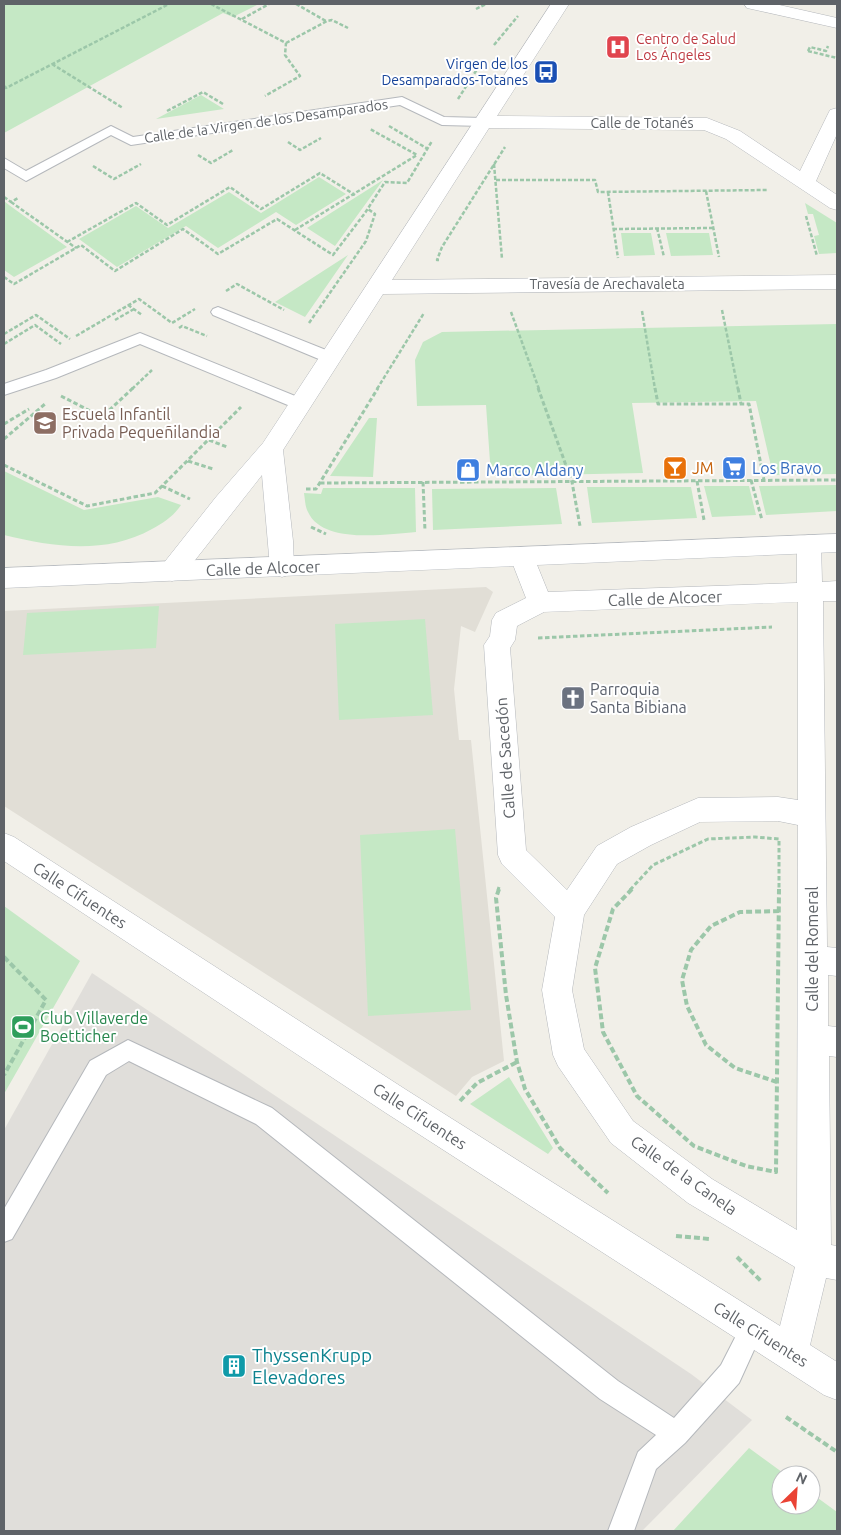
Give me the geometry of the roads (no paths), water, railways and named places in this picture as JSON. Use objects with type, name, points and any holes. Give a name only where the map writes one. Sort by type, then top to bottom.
[{"type":"street","points":[[172,571],[225,503],[271,449],[560,4]]},
{"type":"street","points":[[753,4],[837,23]]},
{"type":"street","points":[[805,182],[837,114]]},
{"type":"street","name":"Calle de Totanés","points":[[483,122],[707,124],[733,135],[837,204]]},
{"type":"street","name":"Travesía de Arechavaleta","points":[[376,287],[837,282]]},
{"type":"street","points":[[271,449],[282,567]]},
{"type":"street","name":"Calle de Alcocer","points":[[4,578],[823,544]]},
{"type":"street","name":"Calle del Romeral","points":[[791,1352],[826,1261],[825,960],[812,815],[823,592],[823,544]]},
{"type":"street","points":[[522,557],[540,602]]},
{"type":"street","name":"Calle de Alcocer","points":[[540,602],[823,592]]},
{"type":"street","name":"Calle de Sacedón","points":[[540,602],[505,620],[502,640],[497,645],[512,855],[570,913]]},
{"type":"street","name":"Calle de la Canela","points":[[812,815],[778,808],[698,810],[641,836],[607,855],[584,888],[570,913],[557,990],[568,1055],[622,1132],[700,1191],[826,1261]]},
{"type":"street","name":"Calle Cifuentes","points":[[4,846],[389,1096],[837,1382]]},
{"type":"lane","name":"Calle de la Virgen de los Desamparados","points":[[4,162],[26,177],[111,130],[131,141],[402,101],[442,121],[483,122]]},
{"type":"lane","points":[[218,312],[331,358]]},
{"type":"lane","points":[[4,390],[51,374],[140,338],[300,404]]},
{"type":"lane","points":[[4,1231],[98,1068],[128,1050],[264,1116],[609,1390],[676,1434]]},
{"type":"lane","points":[[621,1531],[647,1461],[676,1434],[730,1374],[752,1328]]},
{"type":"place","name":"Centro de Salud Los Ángeles","points":[[618,47]]},
{"type":"place","name":"Virgen de los Desamparados-Totanes","points":[[546,72]]},
{"type":"place","name":"Escuela Infantil Privada Pequeñilandia","points":[[45,423]]},
{"type":"place","name":"JM","points":[[675,468]]},
{"type":"place","name":"Los Bravo","points":[[734,468]]},
{"type":"place","name":"Marco Aldany","points":[[468,470]]},
{"type":"place","name":"Parroquia Santa Bibiana","points":[[573,698]]},
{"type":"place","name":"Club Villaverde Boetticher","points":[[23,1027]]},
{"type":"place","name":"ThyssenKrupp Elevadores","points":[[234,1366]]}]
